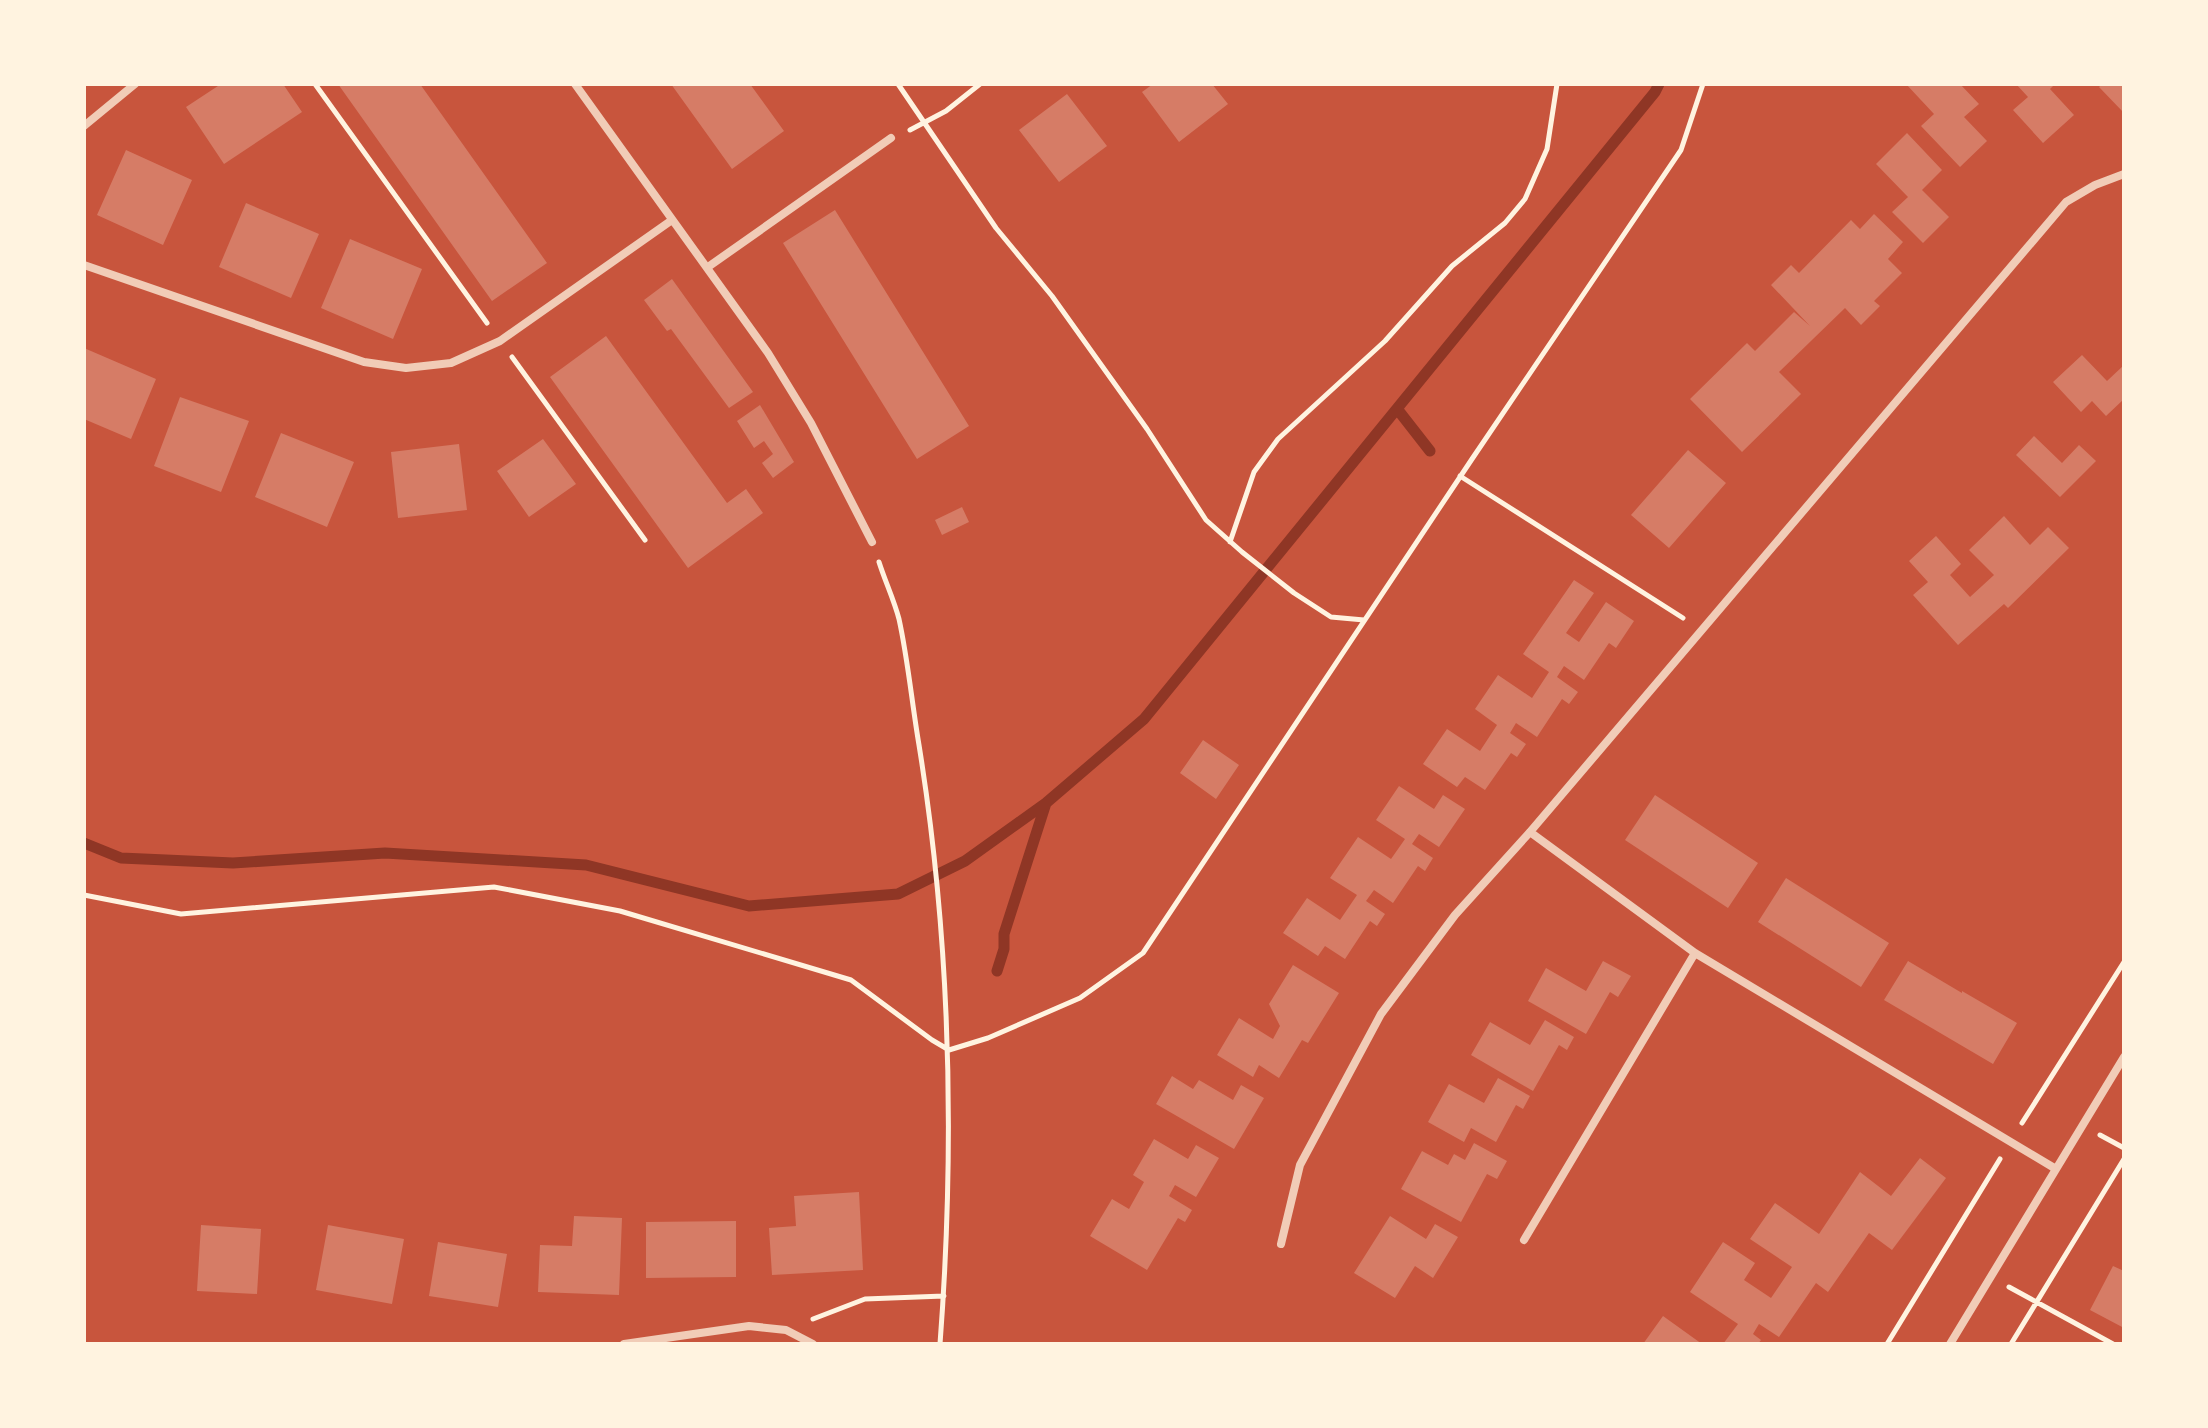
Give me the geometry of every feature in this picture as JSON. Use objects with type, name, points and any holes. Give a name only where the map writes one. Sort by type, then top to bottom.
[{"type":"street","points":[[84,126],[135,84]]},
{"type":"street","points":[[575,84],[768,353],[811,423],[872,542]]},
{"type":"street","points":[[708,267],[891,138]]},
{"type":"street","points":[[1281,1244],[1300,1165],[1381,1014],[1455,915],[1530,832],[2066,202],[2095,185],[2124,174]]},
{"type":"street","points":[[84,265],[364,362],[406,368],[451,363],[500,341],[672,220]]},
{"type":"street","points":[[1530,832],[1695,953],[2056,1169]]},
{"type":"street","points":[[1524,1240],[1695,953]]},
{"type":"street","points":[[1950,1344],[2124,1057]]},
{"type":"street","points":[[624,1344],[749,1326],[786,1330],[813,1344]]},
{"type":"path","points":[[315,84],[645,540]]},
{"type":"path","points":[[898,84],[996,228],[1052,296],[1147,429],[1206,520],[1294,593],[1331,617],[1364,620]]},
{"type":"path","points":[[891,138],[946,111],[980,84]]},
{"type":"path","points":[[1230,542],[1254,472],[1278,439],[1385,341],[1452,266],[1505,223],[1525,199],[1547,149],[1557,84]]},
{"type":"path","points":[[84,895],[181,914],[494,887],[620,911],[851,980],[949,1050],[988,1038],[1080,998],[1143,953],[1681,150],[1703,84]]},
{"type":"path","points":[[1460,476],[1701,629]]},
{"type":"path","points":[[872,542],[899,618],[928,803],[941,936],[949,1050],[944,1296],[940,1344]]},
{"type":"path","points":[[2011,1344],[2124,1159]]},
{"type":"path","points":[[1991,1277],[2113,1344]]},
{"type":"path","points":[[786,1330],[865,1299],[944,1296]]},
{"type":"building","points":[[221,84],[283,84],[302,112],[224,164],[186,107]]},
{"type":"building","points":[[338,84],[420,84],[547,263],[492,301]]},
{"type":"building","points":[[671,84],[750,84],[784,131],[732,169]]},
{"type":"building","points":[[1153,84],[1212,84],[1228,104],[1179,142],[1142,92]]},
{"type":"building","points":[[1906,84],[1960,84],[1979,104],[1964,117],[1987,141],[1960,167],[1921,126],[1934,114]]},
{"type":"building","points":[[2016,84],[2055,84],[2050,89],[2074,115],[2043,143],[2013,110],[2028,97]]},
{"type":"building","points":[[2102,84],[2124,84],[2124,113],[2099,87]]},
{"type":"building","points":[[1067,94],[1107,146],[1059,182],[1019,130]]},
{"type":"building","points":[[1907,133],[1942,170],[1922,190],[1949,217],[1923,243],[1892,212],[1908,197],[1876,164]]},
{"type":"building","points":[[126,150],[192,180],[163,245],[97,215]]},
{"type":"building","points":[[246,203],[319,234],[291,298],[219,267]]},
{"type":"building","points":[[835,210],[969,426],[917,459],[783,243]]},
{"type":"building","points":[[1874,214],[1903,242],[1888,259],[1902,273],[1874,301],[1880,306],[1861,325],[1845,308],[1779,372],[1801,394],[1742,452],[1690,399],[1747,343],[1755,351],[1794,312],[1810,326],[1771,285],[1791,265],[1799,273],[1851,220],[1860,229]]},
{"type":"building","points":[[350,239],[422,269],[393,339],[321,308]]},
{"type":"building","points":[[672,279],[753,392],[729,408],[671,329],[667,331],[644,300]]},
{"type":"building","points":[[606,336],[727,503],[746,489],[763,513],[688,568],[550,377]]},
{"type":"building","points":[[84,348],[156,379],[131,439],[84,419]]},
{"type":"building","points":[[2082,355],[2107,381],[2124,365],[2124,399],[2106,416],[2092,401],[2081,412],[2053,382]]},
{"type":"building","points":[[180,397],[249,421],[221,492],[154,466]]},
{"type":"building","points":[[760,405],[794,462],[773,478],[762,463],[773,454],[764,441],[754,448],[737,421]]},
{"type":"building","points":[[281,433],[354,462],[327,527],[255,497]]},
{"type":"building","points":[[2034,436],[2062,463],[2079,445],[2096,461],[2060,497],[2016,455]]},
{"type":"building","points":[[543,439],[576,484],[529,517],[497,471]]},
{"type":"building","points":[[459,444],[467,510],[398,518],[391,452]]},
{"type":"building","points":[[1688,450],[1726,483],[1669,548],[1631,515]]},
{"type":"building","points":[[962,507],[969,522],[942,535],[935,520]]},
{"type":"building","points":[[2004,516],[2030,545],[2048,527],[2069,548],[2008,608],[2004,604],[1958,645],[1913,595],[1928,582],[1909,561],[1936,536],[1961,564],[1950,575],[1970,597],[1994,575],[1969,550]]},
{"type":"building","points":[[1574,580],[1594,593],[1566,633],[1579,642],[1606,602],[1634,621],[1616,648],[1609,643],[1584,680],[1564,666],[1557,677],[1578,692],[1569,704],[1562,699],[1537,737],[1516,723],[1510,733],[1526,744],[1517,757],[1511,753],[1485,790],[1465,777],[1457,787],[1423,764],[1447,729],[1480,751],[1497,725],[1475,709],[1498,675],[1532,698],[1549,672],[1523,654]]},
{"type":"building","points":[[1203,740],[1239,765],[1216,799],[1180,773]]},
{"type":"building","points":[[1399,786],[1434,809],[1443,795],[1465,809],[1439,847],[1419,834],[1412,844],[1433,858],[1425,871],[1418,866],[1393,903],[1374,890],[1366,901],[1385,914],[1377,926],[1370,921],[1345,959],[1325,946],[1318,956],[1283,933],[1307,898],[1340,920],[1357,895],[1330,878],[1358,837],[1391,859],[1405,839],[1376,820]]},
{"type":"building","points":[[1655,795],[1758,863],[1728,908],[1625,840]]},
{"type":"building","points":[[1786,878],[1889,943],[1861,987],[1758,922]]},
{"type":"building","points":[[1603,961],[1631,976],[1618,997],[1610,992],[1586,1034],[1528,1001],[1546,968],[1586,991]]},
{"type":"building","points":[[1908,961],[2017,1023],[1993,1064],[1884,1000]]},
{"type":"building","points":[[1293,965],[1339,993],[1308,1043],[1302,1040],[1279,1078],[1259,1065],[1253,1077],[1217,1055],[1239,1018],[1273,1039],[1280,1026],[1269,1004]]},
{"type":"building","points":[[1545,1020],[1574,1037],[1567,1050],[1559,1045],[1533,1091],[1471,1055],[1490,1022],[1530,1045]]},
{"type":"building","points":[[1172,1076],[1193,1089],[1199,1080],[1233,1100],[1241,1085],[1264,1098],[1234,1149],[1156,1104]]},
{"type":"building","points":[[1498,1078],[1530,1096],[1523,1109],[1516,1105],[1496,1142],[1471,1128],[1464,1142],[1428,1122],[1449,1084],[1484,1103]]},
{"type":"building","points":[[1154,1139],[1188,1159],[1196,1145],[1219,1158],[1196,1197],[1175,1185],[1169,1196],[1192,1210],[1185,1222],[1178,1218],[1147,1270],[1090,1236],[1112,1199],[1129,1209],[1144,1182],[1133,1175]]},
{"type":"building","points":[[1474,1143],[1507,1161],[1497,1179],[1487,1174],[1461,1222],[1401,1189],[1422,1151],[1448,1165],[1454,1154],[1465,1160]]},
{"type":"building","points":[[1920,1158],[1946,1178],[1892,1250],[1869,1233],[1828,1292],[1816,1283],[1779,1337],[1759,1324],[1753,1334],[1761,1340],[1758,1344],[1723,1344],[1738,1324],[1690,1292],[1723,1242],[1755,1263],[1744,1280],[1771,1298],[1792,1267],[1750,1239],[1775,1203],[1819,1234],[1860,1172],[1891,1196]]},
{"type":"building","points":[[859,1192],[863,1270],[772,1275],[769,1228],[796,1226],[794,1196]]},
{"type":"building","points":[[574,1216],[622,1218],[619,1295],[538,1292],[540,1245],[572,1246]]},
{"type":"building","points":[[1390,1216],[1426,1239],[1435,1224],[1458,1237],[1433,1278],[1415,1266],[1395,1298],[1354,1273]]},
{"type":"building","points":[[736,1221],[736,1277],[646,1278],[646,1222]]},
{"type":"building","points":[[201,1225],[261,1229],[257,1294],[197,1291]]},
{"type":"building","points":[[328,1225],[404,1239],[392,1304],[316,1290]]},
{"type":"building","points":[[438,1242],[507,1254],[498,1307],[429,1296]]},
{"type":"building","points":[[2113,1266],[2124,1271],[2124,1328],[2090,1310]]},
{"type":"building","points":[[1663,1316],[1702,1344],[1643,1344]]},
{"type":"waterway","points":[[84,843],[121,858],[233,863],[385,853],[586,865],[749,906],[898,894],[965,861],[1046,803],[1144,719],[1659,84]]},
{"type":"waterway","points":[[1398,410],[1430,451]]},
{"type":"waterway","points":[[997,971],[1004,949],[1004,934],[1046,803]]}]
